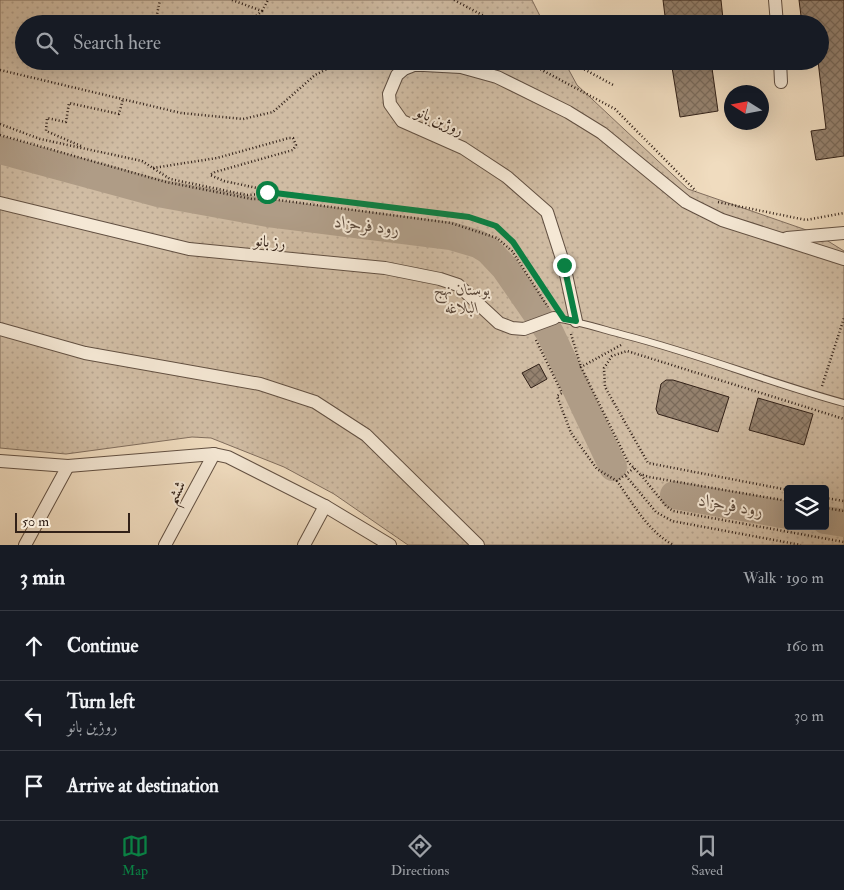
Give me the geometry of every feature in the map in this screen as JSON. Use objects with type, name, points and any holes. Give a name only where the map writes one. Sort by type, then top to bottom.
[{"type":"street","points":[[775,0],[776,15]]},
{"type":"street","name":"روژین بانو","points":[[403,70],[391,84],[389,94],[390,104],[402,121],[463,148],[507,177],[547,212],[564,265],[565,319]]},
{"type":"street","name":"روژین بانو","points":[[472,70],[497,77],[568,112],[602,133],[686,202],[722,220],[781,238]]},
{"type":"street","points":[[781,70],[782,82]]},
{"type":"street","name":"رز بانو","points":[[0,202],[189,249],[385,268],[440,279],[458,285],[499,323],[527,328]]},
{"type":"street","points":[[781,238],[844,233]]},
{"type":"street","points":[[781,238],[844,259]]},
{"type":"street","points":[[527,328],[565,319]]},
{"type":"street","points":[[0,329],[85,353],[260,384],[315,402],[366,435],[478,545]]},
{"type":"street","points":[[0,461],[68,466],[214,454],[228,457],[325,506],[390,545]]},
{"type":"street","name":"ششم","points":[[165,545],[214,454]]},
{"type":"street","points":[[25,545],[68,466]]},
{"type":"street","points":[[304,545],[325,506]]},
{"type":"lane","points":[[565,319],[672,348],[844,403]]},
{"type":"path","points":[[157,15],[160,0]]},
{"type":"path","points":[[232,0],[262,11]]},
{"type":"path","points":[[257,15],[268,0]]},
{"type":"path","points":[[454,0],[482,15]]},
{"type":"path","points":[[0,70],[181,113],[243,120],[273,112],[315,75],[325,70]]},
{"type":"path","points":[[542,70],[615,109],[698,192]]},
{"type":"path","points":[[586,70],[615,86]]},
{"type":"path","points":[[86,148],[46,132],[47,118],[66,122],[69,103],[118,114],[123,99]]},
{"type":"path","points":[[0,124],[40,139],[142,161],[170,179],[247,194],[279,192]]},
{"type":"path","points":[[0,135],[166,182],[242,197],[417,218],[468,227],[497,238],[512,251],[540,291],[565,319]]},
{"type":"path","points":[[153,168],[217,158],[293,138],[296,145],[293,150],[210,175],[224,181],[279,192],[454,215],[484,221],[505,233],[513,242],[565,319],[581,367],[628,462],[666,506],[673,511],[844,542]]},
{"type":"path","points":[[714,201],[806,220],[844,213]]},
{"type":"path","points":[[819,396],[844,318]]},
{"type":"path","points":[[527,328],[562,393],[556,396],[571,433],[597,469],[617,481],[649,525],[663,540],[673,545]]},
{"type":"path","points":[[581,367],[622,344],[628,345]]},
{"type":"path","points":[[784,489],[648,463],[605,386],[604,368],[612,356],[627,351],[844,419]]},
{"type":"path","points":[[617,481],[634,468]]},
{"type":"path","points":[[640,474],[784,500]]},
{"type":"path","points":[[626,476],[656,512],[672,521],[801,545]]},
{"type":"path","points":[[829,499],[844,501]]},
{"type":"path","points":[[829,509],[844,511]]},
{"type":"green space","name":"بوستان نهج البلاغه","points":[[0,0],[532,0],[540,15],[15,15],[15,70],[569,70],[577,85],[688,189],[815,233],[844,251],[844,545],[408,545],[334,494],[284,467],[211,438],[192,437],[66,454],[0,448]]},
{"type":"building","points":[[663,0],[721,0],[723,15],[665,15]]},
{"type":"building","points":[[799,0],[844,0],[844,156],[816,160],[811,131],[826,129],[819,70],[829,70],[829,15],[801,15]]},
{"type":"building","points":[[672,70],[712,70],[718,111],[680,117]]},
{"type":"building","points":[[539,364],[547,379],[531,388],[522,373]]},
{"type":"building","points":[[666,380],[673,380],[729,397],[718,432],[658,414],[656,409],[661,384]]},
{"type":"building","points":[[758,398],[813,414],[804,445],[749,430]]},
{"type":"waterway","name":"رود فرحزاد","points":[[0,150],[158,193],[268,213],[451,236],[478,244],[488,250],[505,268],[550,333],[613,467]]},
{"type":"waterway","name":"رود فرحزاد","points":[[674,495],[784,514]]},
{"type":"waterway","name":"رود فرحزاد","points":[[829,521],[844,523]]},
{"type":"route","points":[[267,192],[469,217],[496,226],[513,242],[538,277],[552,303],[557,307],[564,319],[576,321],[564,265]]}]
